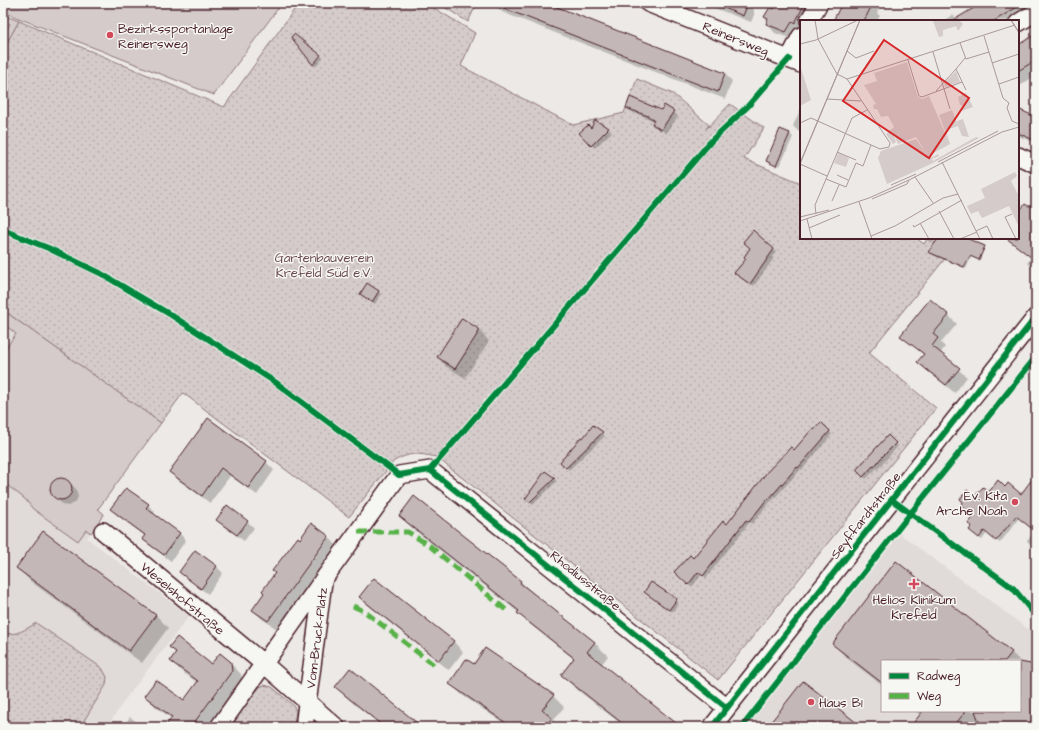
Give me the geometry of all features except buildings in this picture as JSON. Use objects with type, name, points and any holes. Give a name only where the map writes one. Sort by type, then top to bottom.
[{"type":"street","name":"Reinersweg","points":[[648,3],[795,61]]},
{"type":"street","points":[[810,20],[819,3]]},
{"type":"street","points":[[1019,22],[1036,12]]},
{"type":"street","points":[[795,61],[800,40]]},
{"type":"street","points":[[1019,156],[1036,164]]},
{"type":"street","name":"Seyffardtstraße","points":[[712,727],[1036,317]]},
{"type":"street","name":"Rhodiusstraße","points":[[323,580],[399,475],[430,470],[727,708]]},
{"type":"street","name":"Weselshofstraße","points":[[103,531],[264,664]]},
{"type":"street","name":"Vom-Bruck-Platz","points":[[219,727],[323,580]]},
{"type":"street","name":"Vom-Bruck-Platz","points":[[304,727],[323,580]]},
{"type":"street","name":"Vom-Bruck-Platz","points":[[264,664],[307,703]]},
{"type":"street","points":[[307,703],[336,727]]},
{"type":"shaded area","points":[[3,310],[161,423],[98,509],[104,514],[87,538],[189,616],[126,698],[107,727],[3,727]]},
{"type":"shaded area","name":"Helios Klinikum Krefeld","points":[[900,534],[1036,635],[1036,727],[747,727]]},
{"type":"green space","name":"Bezirkssportanlage Reinersweg","points":[[3,3],[282,3],[214,95],[3,12]]},
{"type":"green space","name":"Gartenbauverein Krefeld Süd e.V.","points":[[299,3],[426,3],[475,33],[461,66],[573,125],[624,113],[637,79],[673,94],[709,125],[706,129],[730,104],[764,128],[744,159],[800,183],[800,239],[917,239],[924,244],[927,239],[952,250],[869,353],[936,408],[718,680],[436,457],[414,454],[394,461],[349,517],[183,393],[161,423],[3,310],[3,50],[19,21],[224,107]]},
{"type":"green space","points":[[438,3],[477,3],[468,22]]},
{"type":"green space","points":[[3,15],[19,21],[3,50],[3,36],[10,24],[3,21]]},
{"type":"green space","points":[[3,310],[161,423],[98,509],[104,514],[91,533],[86,530],[78,541],[33,509],[25,499],[3,482],[3,352],[16,334],[3,323]]},
{"type":"green space","points":[[36,623],[102,668],[107,677],[106,685],[80,727],[20,727],[3,715],[3,633],[16,633]]},
{"type":"green space","points":[[264,685],[272,687],[293,705],[296,710],[294,727],[230,727],[258,688]]},
{"type":"marked path","points":[[358,532],[408,532],[430,546],[506,610]]},
{"type":"marked path","points":[[353,606],[364,611],[434,665]]},
{"type":"cycle path","points":[[3,230],[48,248],[100,273],[171,315],[275,382],[399,475],[430,470],[712,140],[748,106],[789,59]]},
{"type":"cycle path","points":[[712,727],[1036,317]]},
{"type":"cycle path","points":[[742,727],[1036,357]]},
{"type":"cycle path","points":[[430,470],[727,708]]},
{"type":"cycle path","points":[[892,500],[1013,588],[1036,616]]},
{"type":"place","name":"Bezirkssportanlage Reinersweg","points":[[110,35]]},
{"type":"place","name":"Ev. Kita Arche Noah","points":[[1015,502]]},
{"type":"place","name":"Helios Klinikum Krefeld","points":[[914,584]]},
{"type":"place","name":"Haus B1","points":[[811,702]]}]
